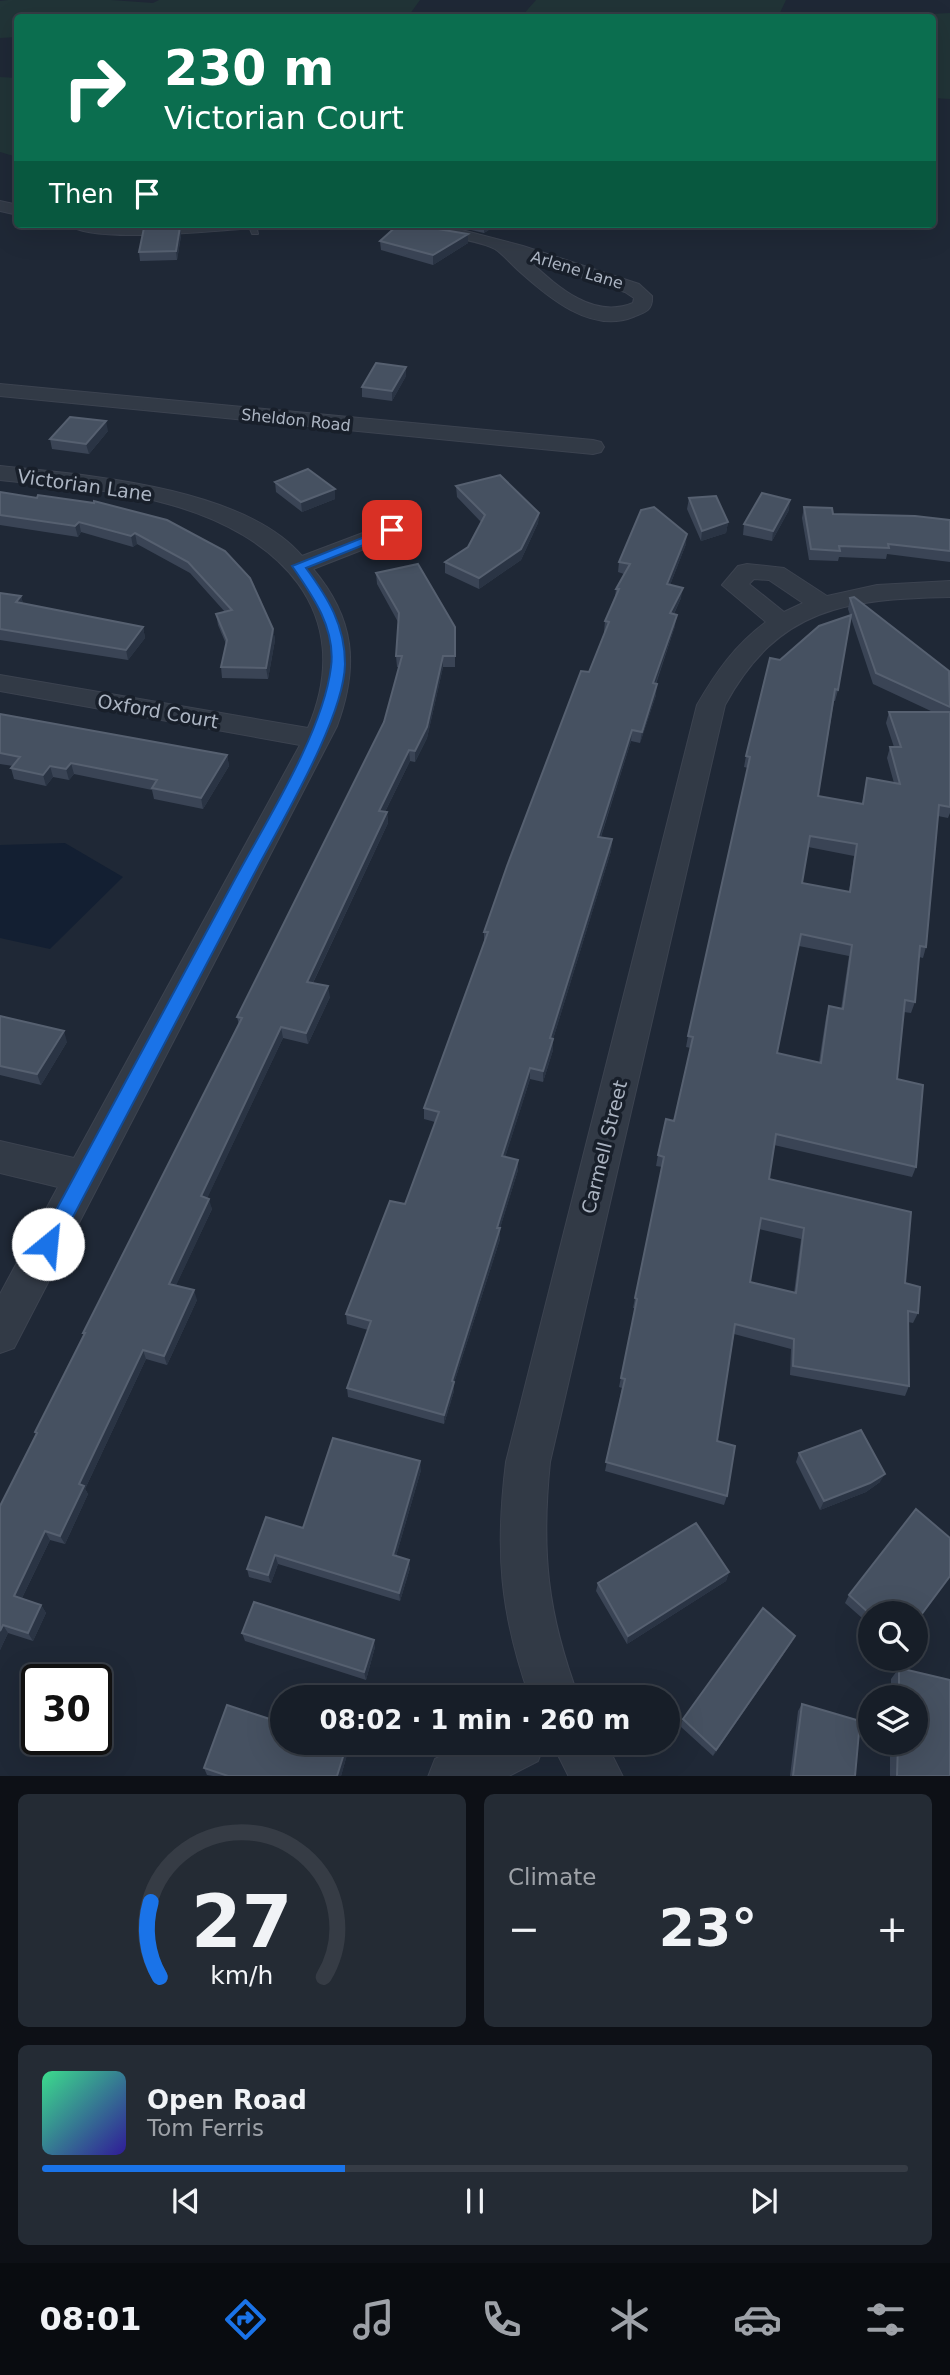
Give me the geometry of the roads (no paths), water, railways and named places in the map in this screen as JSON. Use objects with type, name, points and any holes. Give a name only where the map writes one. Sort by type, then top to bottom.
[{"type":"street","points":[[113,228],[210,228]]},
{"type":"street","name":"Arlene Lane","points":[[428,228],[502,247],[632,288],[643,296],[642,306],[632,312],[612,315],[593,313],[575,306],[502,247]]},
{"type":"street","name":"Sheldon Road","points":[[0,390],[593,447]]},
{"type":"street","name":"Victorian Lane","points":[[0,473],[131,489],[205,508],[241,524],[270,541],[299,566],[324,602],[337,641],[336,685],[316,739],[0,1334]]},
{"type":"street","points":[[299,566],[392,530]]},
{"type":"street","points":[[780,621],[735,585],[747,571],[775,573],[821,603]]},
{"type":"street","name":"Carmell Street","points":[[550,1685],[539,1657],[523,1586],[520,1518],[528,1462],[711,705],[721,683],[735,663],[780,621],[821,603],[905,590],[950,589]]},
{"type":"street","name":"Oxford Court","points":[[0,683],[316,739]]},
{"type":"street","points":[[0,1157],[84,1177]]},
{"type":"street","points":[[453,1776],[496,1755]]},
{"type":"street","points":[[585,1755],[598,1776]]},
{"type":"water","points":[[65,843],[123,877],[50,949],[0,938],[0,845]]}]
